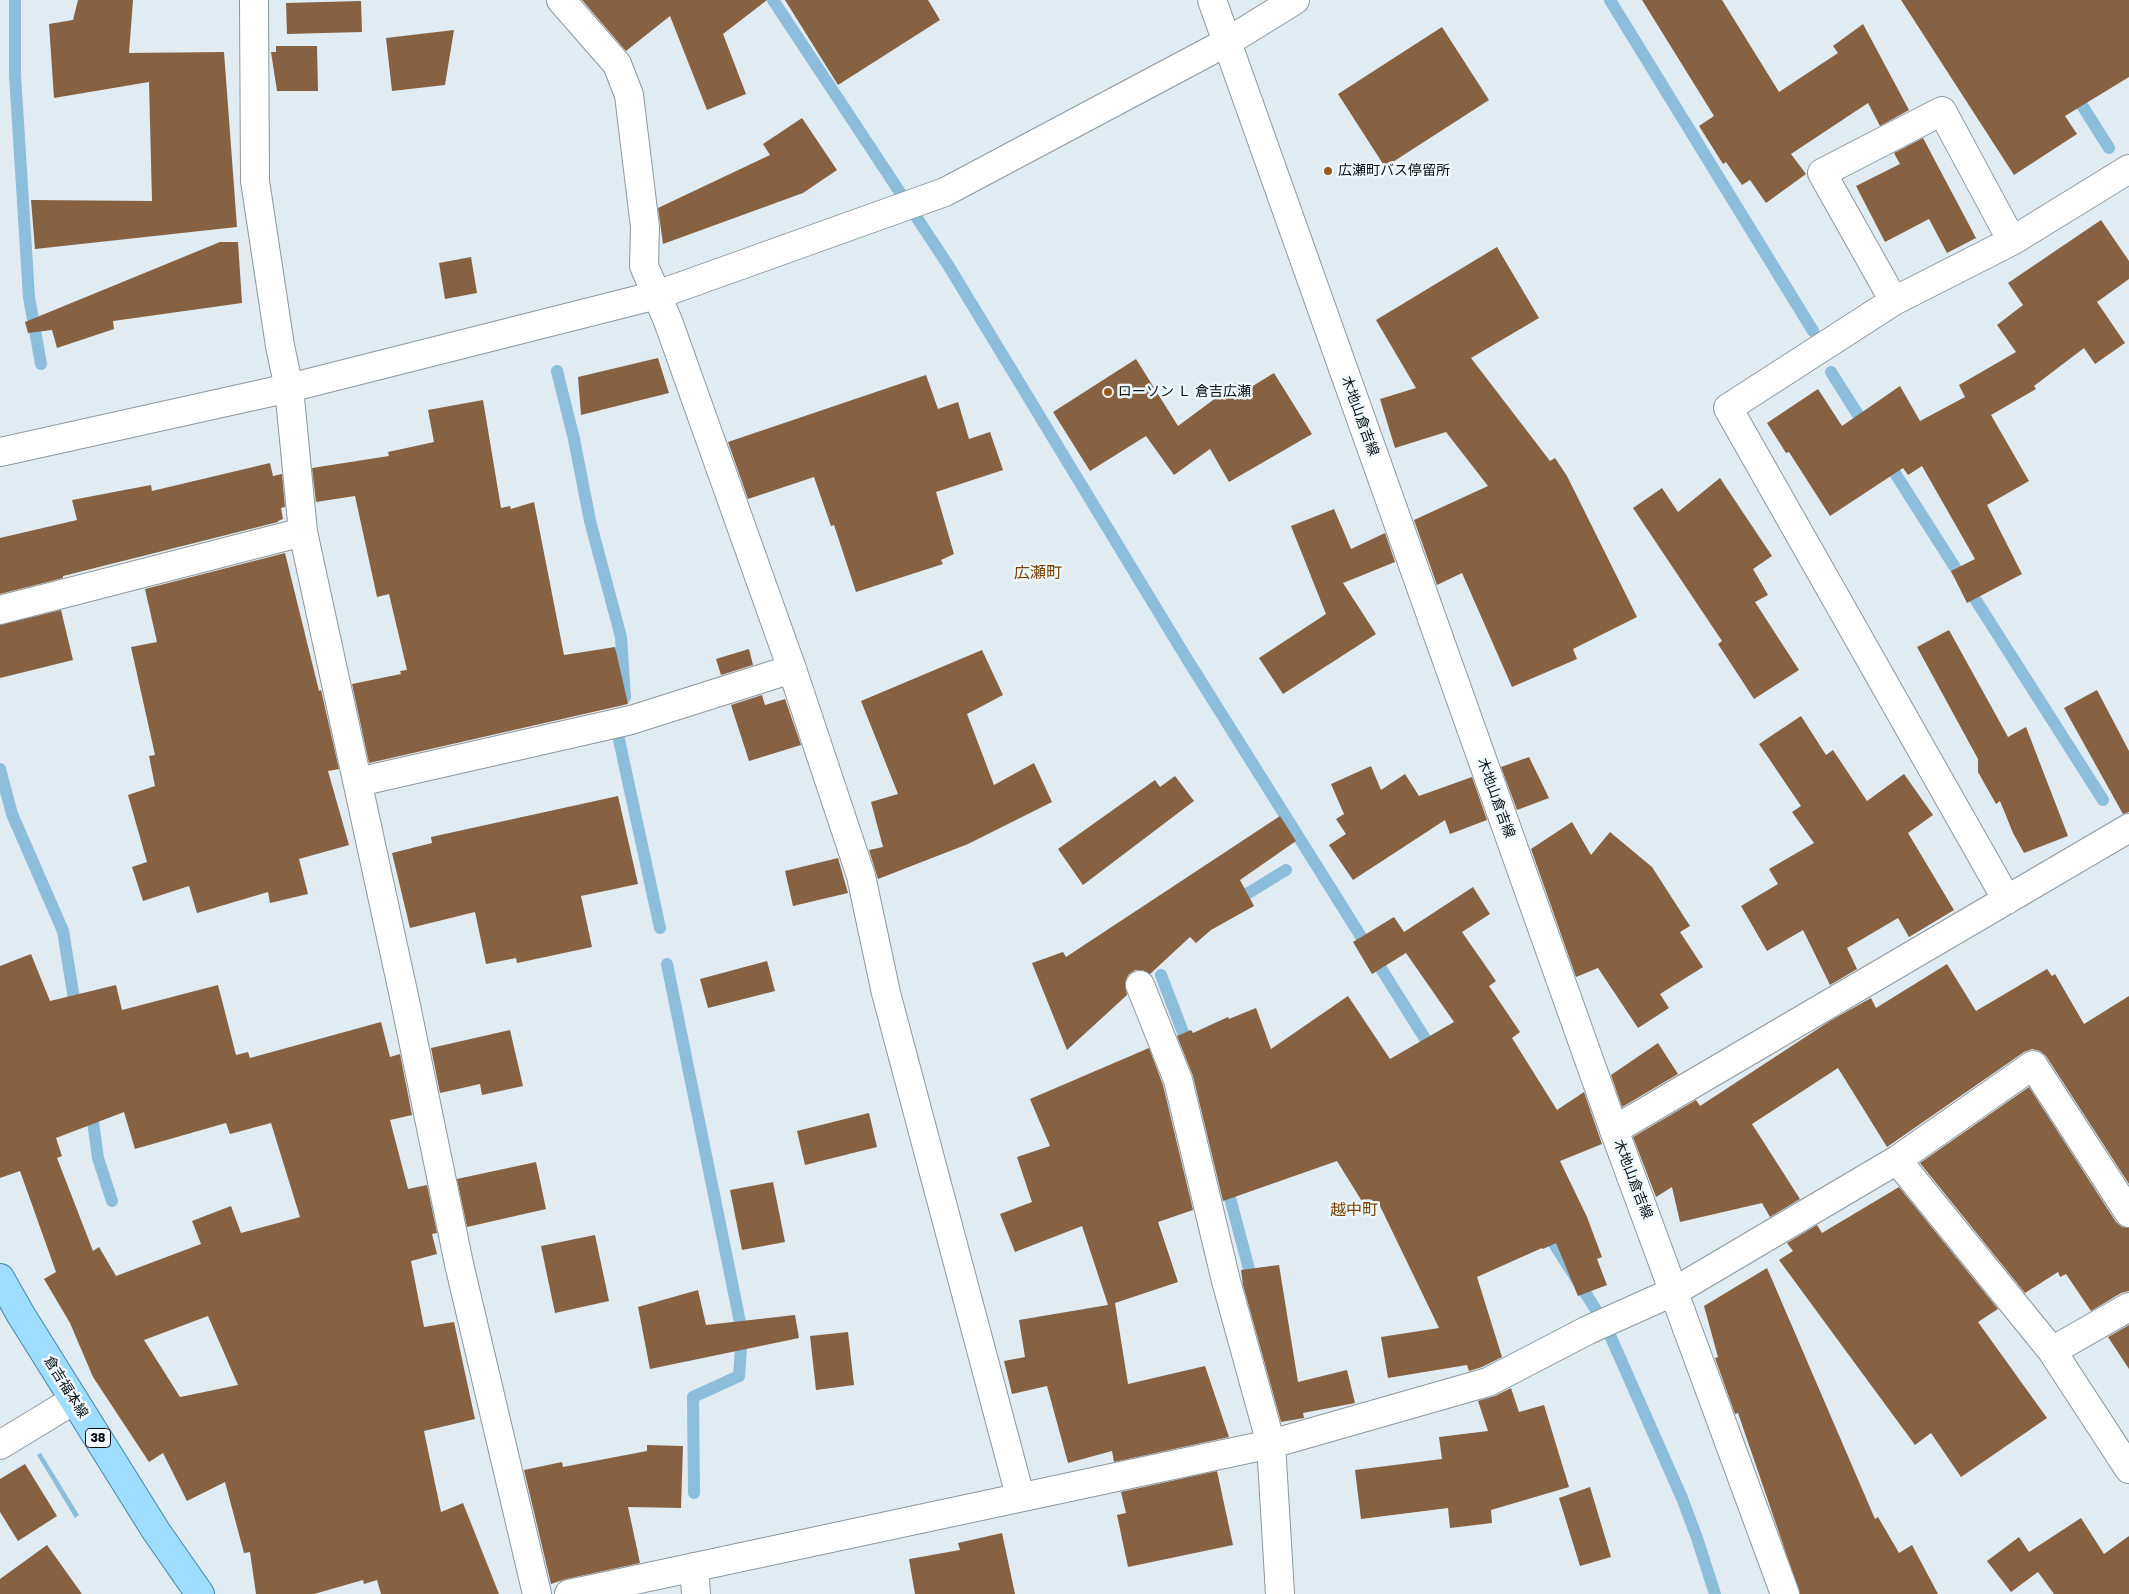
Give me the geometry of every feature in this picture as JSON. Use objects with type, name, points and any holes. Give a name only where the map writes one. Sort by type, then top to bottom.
[{"type":"main road","name":"倉吉福本線","points":[[0,1278],[156,1531],[200,1594]]},
{"type":"street","points":[[254,0],[255,181],[280,346],[289,388],[303,532],[358,782],[459,1264],[537,1594]]},
{"type":"street","points":[[561,0],[618,64],[629,95],[645,227],[644,266],[657,295],[792,669],[861,876],[886,993],[1020,1496]]},
{"type":"street","name":"木地山倉吉線","points":[[1212,0],[1614,1130],[1675,1291],[1785,1594]]},
{"type":"street","points":[[0,452],[289,388],[657,295],[945,192],[1227,42],[1295,0]]},
{"type":"street","points":[[1894,300],[1822,174],[1942,111],[2012,241]]},
{"type":"street","points":[[2007,900],[1728,408],[1894,300],[2012,241],[2129,169]]},
{"type":"street","points":[[0,610],[303,532]]},
{"type":"street","points":[[358,782],[631,720],[792,669]]},
{"type":"street","points":[[1614,1130],[2129,828]]},
{"type":"street","points":[[1140,985],[1178,1080],[1226,1281],[1272,1444],[1280,1594]]},
{"type":"street","points":[[569,1594],[1020,1496],[1272,1444],[1488,1382],[1588,1330],[1675,1291],[1897,1160],[2033,1065],[2129,1213]]},
{"type":"street","points":[[1897,1160],[2052,1352],[2129,1469]]},
{"type":"street","points":[[2052,1352],[2129,1307]]},
{"type":"street","points":[[0,1445],[74,1400]]},
{"type":"street","points":[[694,1567],[696,1594]]},
{"type":"water","points":[[41,1453],[79,1515],[75,1518],[37,1455]]},
{"type":"building","points":[[78,0],[133,0],[129,53],[224,52],[237,227],[35,249],[31,200],[152,201],[149,82],[54,98],[49,24],[73,20]]},
{"type":"building","points":[[582,0],[767,0],[723,34],[746,94],[707,110],[670,16],[626,51]]},
{"type":"building","points":[[785,0],[928,0],[940,20],[838,85]]},
{"type":"building","points":[[1642,0],[1722,0],[1779,92],[1838,53],[1833,46],[1863,24],[1909,110],[1880,126],[1868,103],[1791,154],[1806,174],[1766,203],[1750,180],[1742,185],[1726,162],[1723,164],[1699,126],[1714,116]]},
{"type":"building","points":[[1901,0],[2129,0],[2129,77],[2065,116],[2077,134],[2014,175]]},
{"type":"building","points":[[361,1],[362,32],[287,34],[286,3]]},
{"type":"building","points":[[1442,27],[1489,100],[1385,167],[1338,94]]},
{"type":"building","points":[[454,30],[445,85],[392,91],[386,38]]},
{"type":"building","points":[[276,46],[317,46],[318,91],[277,91],[271,52],[276,52]]},
{"type":"building","points":[[802,118],[837,170],[803,193],[663,244],[658,208],[770,155],[763,144]]},
{"type":"building","points":[[1923,138],[1976,238],[1947,253],[1929,219],[1885,242],[1856,186],[1900,164],[1894,153]]},
{"type":"building","points":[[2101,220],[2129,261],[2129,279],[2097,302],[2125,343],[2095,364],[2084,348],[2034,386],[2036,389],[1991,415],[2029,481],[1987,505],[2022,574],[1967,603],[1951,571],[1975,559],[1922,466],[1908,475],[1903,468],[1830,516],[1789,452],[1786,453],[1767,423],[1818,389],[1842,426],[1900,386],[1920,421],[1965,397],[1959,385],[2016,352],[1997,325],[2023,305],[2008,283]]},
{"type":"building","points":[[220,242],[238,242],[242,303],[113,321],[114,329],[57,348],[52,330],[28,333],[25,322]]},
{"type":"building","points":[[1497,247],[1539,318],[1471,358],[1550,461],[1555,458],[1567,476],[1637,617],[1573,649],[1577,659],[1512,687],[1462,573],[1437,585],[1414,520],[1488,486],[1446,432],[1395,448],[1380,399],[1416,388],[1376,320]]},
{"type":"building","points":[[471,257],[477,293],[445,299],[439,263]]},
{"type":"building","points":[[658,358],[669,393],[581,415],[578,377]]},
{"type":"building","points":[[1136,359],[1178,426],[1236,383],[1243,392],[1274,373],[1312,434],[1229,482],[1210,449],[1174,475],[1146,436],[1090,471],[1053,412]]},
{"type":"building","points":[[926,375],[938,409],[958,402],[969,439],[990,432],[1003,470],[936,492],[954,554],[941,560],[943,564],[856,592],[834,525],[831,526],[814,477],[748,499],[728,442]]},
{"type":"building","points":[[483,400],[501,508],[510,506],[511,509],[534,502],[564,655],[615,647],[628,704],[369,763],[352,684],[401,674],[400,671],[407,670],[389,594],[377,597],[355,496],[316,502],[312,468],[389,456],[388,452],[434,442],[428,410]]},
{"type":"building","points":[[270,463],[273,476],[282,474],[285,507],[281,508],[283,519],[278,522],[63,576],[63,578],[0,594],[0,538],[77,520],[72,500],[151,485],[152,491]]},
{"type":"building","points":[[1720,478],[1772,556],[1753,569],[1768,595],[1755,602],[1799,670],[1754,699],[1718,644],[1722,641],[1633,508],[1662,488],[1678,512]]},
{"type":"building","points":[[1334,509],[1351,549],[1385,533],[1395,562],[1343,583],[1376,634],[1283,694],[1259,658],[1326,614],[1291,526]]},
{"type":"building","points":[[285,553],[319,691],[321,690],[339,769],[328,771],[349,845],[299,859],[308,894],[270,903],[268,892],[197,913],[189,886],[143,901],[132,867],[147,862],[128,795],[155,786],[149,756],[155,755],[131,647],[157,642],[145,589]]},
{"type":"building","points":[[61,610],[73,660],[0,678],[0,625]]},
{"type":"building","points":[[1949,630],[2008,737],[2026,727],[2068,836],[2024,853],[2013,833],[2000,801],[1996,804],[1978,772],[1978,759],[1917,647]]},
{"type":"building","points":[[749,649],[753,665],[721,675],[716,659]]},
{"type":"building","points":[[982,650],[1003,695],[967,714],[994,785],[1034,763],[1052,802],[968,844],[878,879],[869,850],[883,847],[871,802],[898,794],[861,701]]},
{"type":"building","points":[[2097,690],[2129,751],[2129,812],[2123,814],[2064,708]]},
{"type":"building","points":[[762,695],[765,705],[785,699],[801,745],[749,761],[731,705]]},
{"type":"building","points":[[1801,716],[1826,755],[1833,750],[1867,801],[1904,774],[1933,815],[1908,833],[1954,910],[1909,937],[1898,918],[1847,948],[1857,969],[1830,985],[1803,930],[1767,951],[1741,906],[1778,884],[1769,869],[1814,843],[1792,812],[1801,806],[1759,744]]},
{"type":"building","points":[[1529,757],[1549,798],[1517,810],[1501,767]]},
{"type":"building","points":[[1371,766],[1381,790],[1405,774],[1419,796],[1472,777],[1487,820],[1450,834],[1445,820],[1353,880],[1329,845],[1346,834],[1336,819],[1344,814],[1331,784]]},
{"type":"building","points":[[1175,776],[1194,801],[1083,885],[1058,849],[1155,780],[1160,787]]},
{"type":"building","points":[[618,796],[638,884],[581,896],[592,947],[517,963],[516,958],[486,964],[475,912],[410,928],[392,853],[432,843],[431,837]]},
{"type":"building","points":[[1280,816],[1296,841],[1240,880],[1254,906],[1211,930],[1196,943],[1190,937],[1150,974],[1142,970],[1135,970],[1128,975],[1125,983],[1127,995],[1067,1050],[1032,963],[1063,952],[1066,957]]},
{"type":"building","points":[[1572,822],[1591,855],[1610,832],[1652,867],[1690,926],[1680,932],[1703,967],[1660,994],[1669,1008],[1638,1028],[1598,968],[1576,977],[1531,849]]},
{"type":"building","points":[[838,858],[848,893],[793,906],[785,871]]},
{"type":"building","points":[[1473,887],[1490,914],[1462,932],[1496,981],[1489,986],[1520,1032],[1512,1038],[1557,1110],[1584,1092],[1602,1144],[1560,1161],[1587,1217],[1602,1257],[1597,1259],[1607,1285],[1578,1296],[1556,1243],[1542,1248],[1477,1277],[1502,1357],[1469,1371],[1467,1365],[1388,1378],[1381,1337],[1439,1328],[1379,1204],[1368,1211],[1337,1161],[1223,1201],[1193,1076],[1177,1036],[1191,1030],[1193,1033],[1228,1017],[1229,1019],[1256,1008],[1271,1049],[1348,996],[1390,1059],[1454,1022],[1406,953],[1372,974],[1353,942],[1394,917],[1404,932]]},
{"type":"building","points":[[31,954],[50,1001],[116,985],[122,1010],[218,985],[236,1055],[248,1052],[250,1058],[381,1022],[390,1057],[400,1054],[412,1115],[390,1120],[408,1189],[427,1185],[437,1233],[432,1234],[437,1254],[411,1261],[424,1327],[454,1322],[475,1419],[424,1431],[441,1512],[463,1503],[499,1594],[381,1594],[377,1580],[364,1584],[363,1580],[314,1594],[256,1594],[250,1552],[244,1553],[225,1482],[187,1501],[163,1453],[149,1462],[93,1377],[70,1323],[44,1279],[56,1272],[20,1171],[0,1178],[0,966]],"holes":[[[124,1112],[135,1149],[226,1123],[230,1134],[271,1123],[300,1217],[241,1233],[231,1206],[192,1221],[201,1244],[116,1276],[99,1247],[93,1251],[57,1158],[62,1156],[56,1138]],[[208,1316],[238,1385],[180,1397],[144,1340]]]},
{"type":"building","points":[[767,961],[775,991],[708,1008],[700,979]]},
{"type":"building","points":[[1947,964],[1976,1011],[2047,969],[2052,976],[2055,974],[2084,1024],[2129,996],[2129,1184],[2046,1056],[2040,1051],[2032,1049],[2024,1052],[1887,1147],[1838,1068],[1752,1124],[1800,1199],[1770,1217],[1762,1203],[1680,1222],[1672,1187],[1656,1197],[1633,1137],[1696,1100],[1700,1106],[1830,1021],[1871,998],[1876,1008]]},
{"type":"building","points":[[510,1030],[523,1086],[482,1095],[480,1084],[440,1093],[431,1048]]},
{"type":"building","points":[[1658,1043],[1678,1074],[1622,1107],[1611,1075]]},
{"type":"building","points":[[1149,1048],[1163,1085],[1193,1210],[1158,1222],[1178,1282],[1115,1303],[1128,1384],[1205,1366],[1229,1437],[1114,1462],[1112,1451],[1068,1463],[1047,1386],[1012,1394],[1004,1361],[1025,1357],[1019,1320],[1108,1305],[1082,1226],[1015,1252],[1000,1214],[1032,1202],[1017,1157],[1050,1146],[1030,1099]]},
{"type":"building","points":[[2029,1087],[2116,1222],[2122,1227],[2129,1228],[2129,1291],[2121,1293],[2091,1311],[2066,1274],[2060,1277],[2058,1272],[2025,1293],[1920,1163]]},
{"type":"building","points":[[869,1113],[877,1147],[805,1165],[797,1131]]},
{"type":"building","points":[[536,1162],[546,1209],[467,1227],[457,1179]]},
{"type":"building","points":[[773,1182],[785,1242],[742,1250],[730,1190]]},
{"type":"building","points":[[1899,1187],[1998,1309],[1978,1322],[2047,1418],[1961,1477],[1931,1433],[1915,1445],[1779,1260],[1793,1251],[1787,1243],[1817,1225],[1822,1233]]},
{"type":"building","points":[[595,1235],[609,1301],[555,1313],[541,1246]]},
{"type":"building","points":[[1279,1265],[1298,1382],[1347,1370],[1355,1403],[1303,1413],[1304,1418],[1281,1422],[1243,1285],[1241,1270]]},
{"type":"building","points":[[1767,1268],[1875,1519],[1878,1517],[1899,1553],[1912,1545],[1938,1594],[1800,1594],[1738,1413],[1735,1414],[1715,1358],[1718,1357],[1704,1306]]},
{"type":"building","points":[[698,1290],[706,1325],[795,1315],[799,1338],[650,1369],[638,1307]]},
{"type":"building","points":[[2129,1325],[2129,1369],[2108,1337]]},
{"type":"building","points":[[848,1332],[854,1385],[816,1390],[810,1336]]},
{"type":"building","points":[[1511,1388],[1519,1412],[1544,1405],[1569,1487],[1491,1510],[1492,1523],[1450,1528],[1448,1508],[1361,1519],[1355,1470],[1442,1459],[1439,1437],[1488,1431],[1478,1401],[1495,1396]]},
{"type":"building","points":[[647,1445],[683,1446],[681,1508],[628,1507],[640,1563],[551,1584],[524,1470],[562,1462],[563,1467],[647,1451]]},
{"type":"building","points":[[25,1464],[57,1516],[18,1541],[0,1512],[0,1479]]},
{"type":"building","points":[[1217,1471],[1233,1545],[1128,1567],[1117,1515],[1126,1513],[1121,1492]]},
{"type":"building","points":[[1590,1487],[1611,1557],[1580,1566],[1559,1498]]},
{"type":"building","points":[[2081,1518],[2104,1554],[2129,1536],[2129,1594],[2054,1594],[2038,1572],[2011,1592],[1987,1561],[2019,1537],[2029,1552]]},
{"type":"building","points":[[1002,1533],[1015,1594],[915,1594],[909,1559],[960,1550],[958,1543]]},
{"type":"building","points":[[47,1545],[82,1594],[0,1594],[0,1579]]},
{"type":"waterway","points":[[15,0],[15,75],[29,297],[41,364]]},
{"type":"waterway","points":[[773,0],[948,265],[1187,659],[1434,1053]]},
{"type":"waterway","points":[[1610,0],[1813,331]]},
{"type":"waterway","points":[[2073,91],[2109,148]]},
{"type":"waterway","points":[[557,371],[574,439],[590,521],[621,637],[625,697]]},
{"type":"waterway","points":[[1831,372],[1867,429]]},
{"type":"waterway","points":[[1886,459],[2103,800]]},
{"type":"waterway","points":[[618,735],[660,928]]},
{"type":"waterway","points":[[0,769],[12,814],[63,931],[76,1011]]},
{"type":"waterway","points":[[1232,903],[1286,870]]},
{"type":"waterway","points":[[667,964],[742,1332],[739,1376],[693,1397],[694,1493]]},
{"type":"waterway","points":[[1161,975],[1189,1048]]},
{"type":"waterway","points":[[91,1107],[98,1158],[112,1201]]},
{"type":"waterway","points":[[1226,1183],[1253,1284]]},
{"type":"waterway","points":[[1546,1231],[1605,1324],[1682,1498],[1715,1594]]},
{"type":"place","name":"広瀬町バス停留所","points":[[1328,171]]},
{"type":"place","name":"ローソン Ｌ 倉吉広瀬","points":[[1108,392]]},
{"type":"district","name":"広瀬町","points":[[1038,573]]},
{"type":"district","name":"越中町","points":[[1354,1210]]}]
